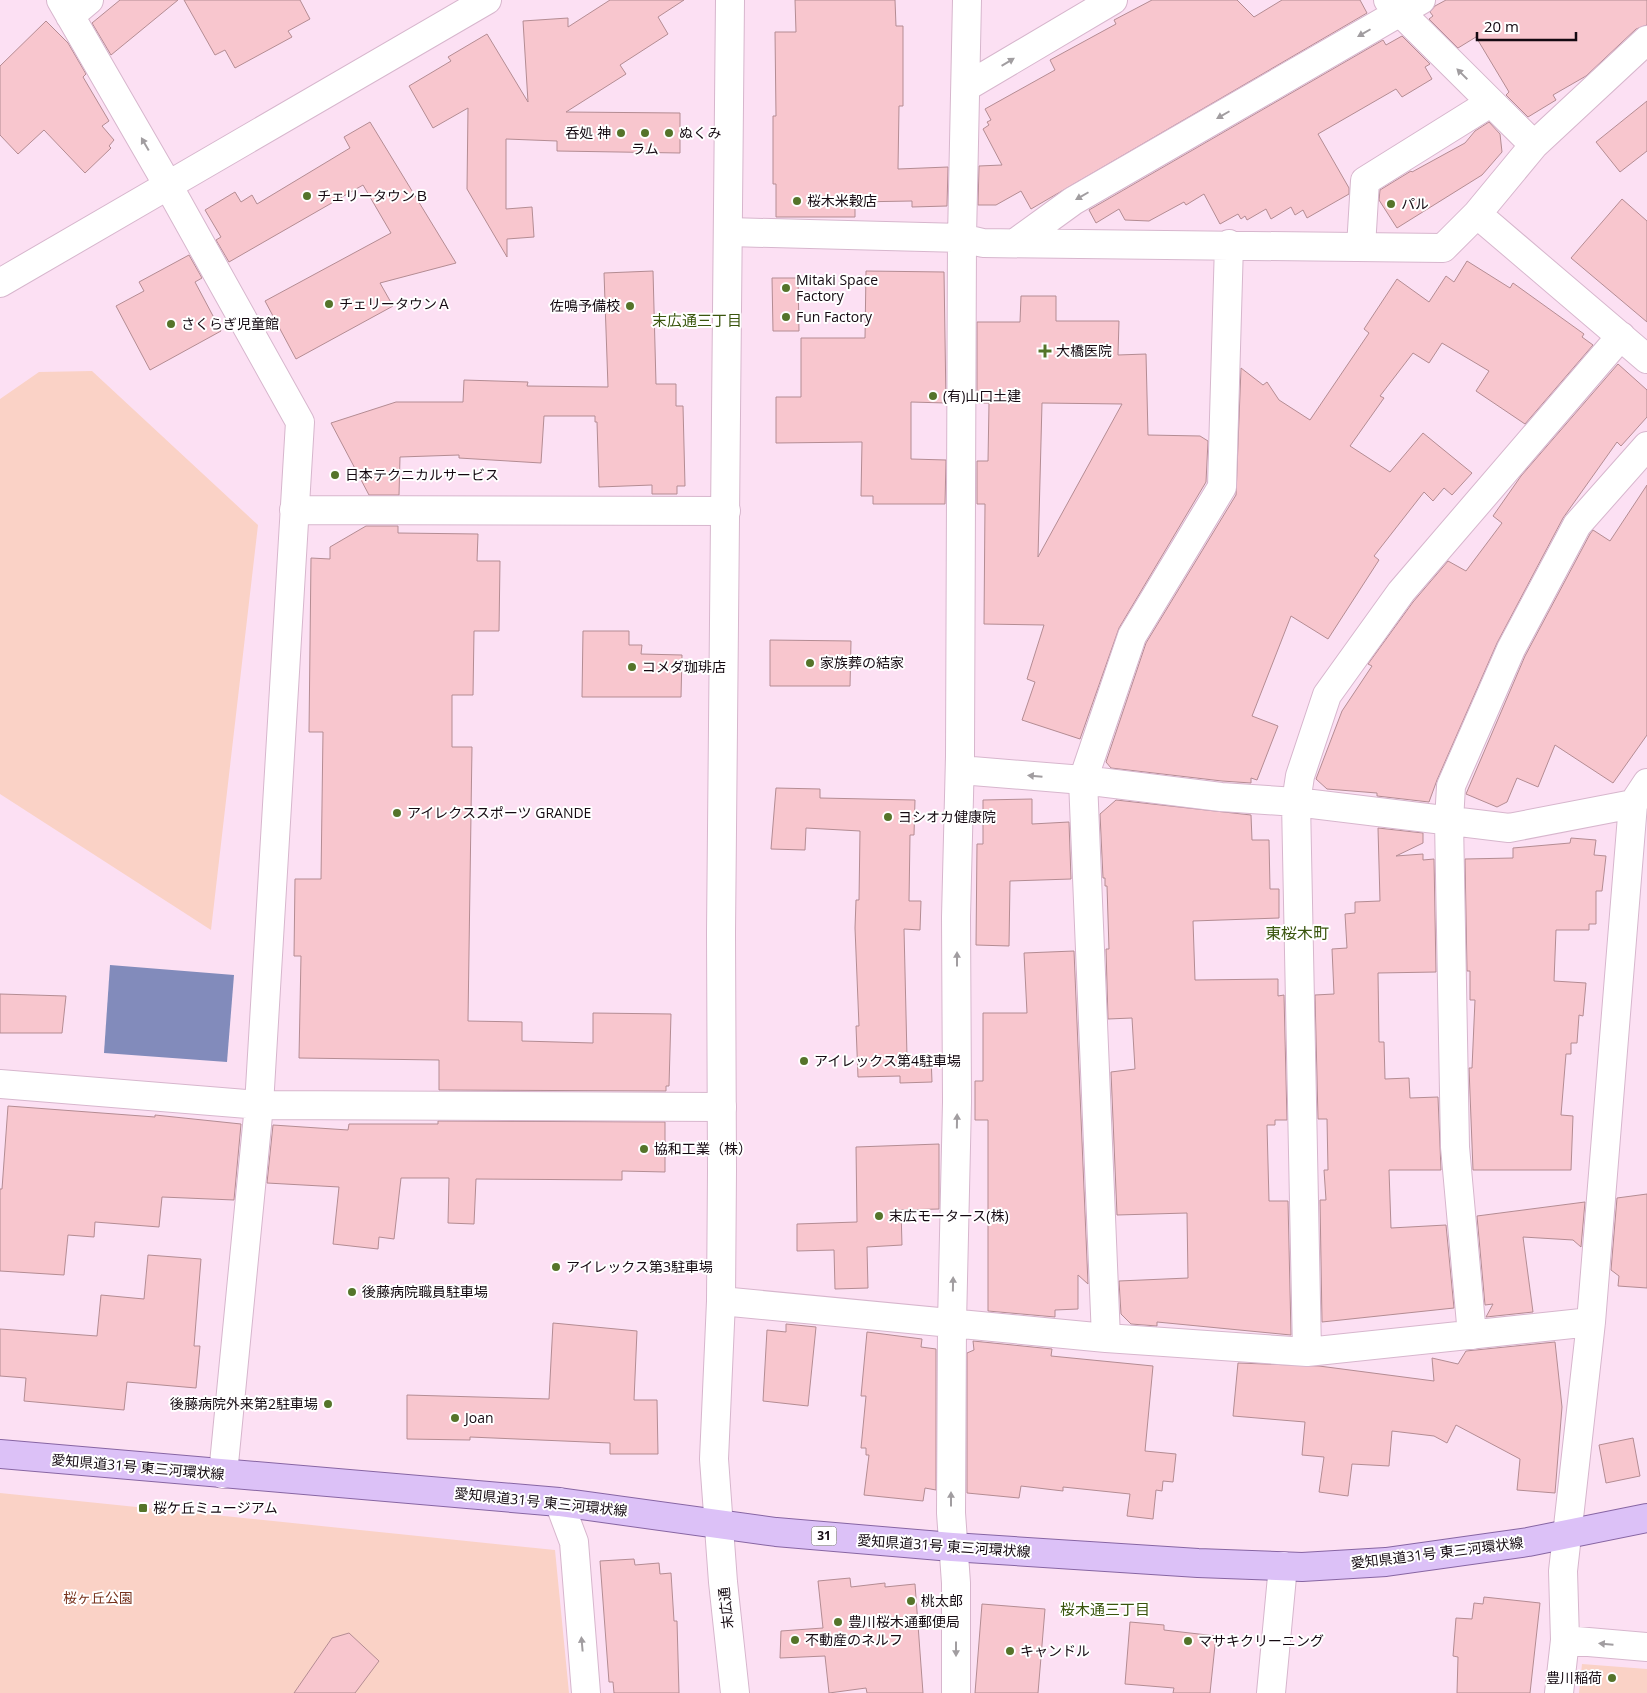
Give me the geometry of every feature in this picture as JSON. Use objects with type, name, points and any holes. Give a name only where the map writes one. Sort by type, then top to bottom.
[{"type":"main road","name":"愛知県道31号 東三河環状線","points":[[0,1454],[560,1502],[776,1532],[952,1547],[1198,1563],[1283,1566],[1386,1562],[1567,1534],[1609,1524],[1647,1518]]},
{"type":"street","points":[[0,283],[487,0]]},
{"type":"street","name":"末広通","points":[[730,0],[721,933],[720,1301],[714,1459],[718,1523],[735,1693]]},
{"type":"street","points":[[956,1693],[956,1583],[952,1547],[952,1324],[957,1112],[956,917],[960,770],[962,238],[967,0]]},
{"type":"street","points":[[966,87],[1113,0]]},
{"type":"street","points":[[1015,243],[1073,201],[1403,4],[1490,102],[1534,145]]},
{"type":"street","points":[[73,5],[169,186],[300,422],[259,1105],[223,1474]]},
{"type":"street","points":[[729,232],[962,238],[983,243],[1229,244],[1444,248],[1477,214],[1534,145],[1647,40]]},
{"type":"street","points":[[1361,246],[1365,181],[1490,102]]},
{"type":"street","points":[[1477,214],[1647,359]]},
{"type":"street","points":[[1106,1338],[1083,780],[1132,636],[1222,487],[1229,244]]},
{"type":"street","points":[[1307,1352],[1296,802],[1300,776],[1327,695],[1401,592],[1621,336]]},
{"type":"street","points":[[1472,1335],[1455,1148],[1449,822],[1451,786],[1520,632],[1577,524],[1647,446]]},
{"type":"street","points":[[294,510],[726,511]]},
{"type":"street","points":[[960,770],[1083,780],[1221,797],[1296,802],[1509,828],[1640,793],[1591,1322],[1563,1571],[1565,1640],[1559,1693]]},
{"type":"street","points":[[0,1084],[259,1105],[722,1107]]},
{"type":"street","points":[[720,1301],[1106,1338],[1307,1352],[1591,1322]]},
{"type":"street","points":[[560,1502],[574,1542],[586,1693]]},
{"type":"street","points":[[1271,1693],[1283,1566]]},
{"type":"street","points":[[1565,1640],[1647,1647]]},
{"type":"green space","points":[[92,371],[258,525],[211,930],[0,794],[0,399],[39,372]]},
{"type":"green space","name":"桜ヶ丘公園","points":[[0,1493],[555,1550],[569,1693],[0,1693]]},
{"type":"green space","name":"豊川稲荷","points":[[1582,1664],[1647,1669],[1647,1693],[1579,1693]]},
{"type":"water","points":[[110,965],[234,975],[227,1062],[104,1053]]},
{"type":"building","points":[[120,0],[178,0],[111,55],[92,23]]},
{"type":"building","points":[[184,0],[300,0],[310,19],[288,31],[292,37],[235,68],[225,50],[215,55]]},
{"type":"building","points":[[610,0],[684,0],[658,17],[668,34],[620,65],[626,74],[566,112],[680,113],[680,153],[557,151],[557,141],[506,139],[506,209],[532,207],[534,237],[507,239],[507,257],[467,189],[468,108],[433,128],[409,86],[451,61],[448,57],[487,34],[528,102],[523,21],[568,18],[568,27]]},
{"type":"building","points":[[795,0],[895,0],[896,26],[903,26],[903,106],[899,106],[898,169],[948,167],[947,206],[912,207],[912,201],[855,202],[855,217],[776,217],[776,184],[773,184],[773,116],[776,116],[775,32],[796,32]]},
{"type":"building","points":[[1152,0],[1237,0],[1254,17],[1282,0],[1360,0],[1367,13],[1031,209],[1021,191],[996,205],[978,205],[979,166],[1002,165],[983,129],[989,125],[987,122],[991,120],[985,109],[1055,70],[1050,60],[1116,24],[1114,20]]},
{"type":"building","points":[[1446,0],[1647,0],[1647,25],[1636,29],[1586,76],[1553,95],[1556,100],[1528,117],[1506,95],[1509,92],[1476,37],[1458,48],[1429,19],[1433,16],[1430,12],[1435,6]]},
{"type":"building","points":[[46,21],[68,43],[86,74],[83,77],[109,121],[102,126],[114,140],[109,146],[111,148],[85,173],[44,130],[18,154],[0,135],[0,66]]},
{"type":"building","points":[[1402,36],[1430,64],[1425,67],[1432,79],[1402,97],[1396,89],[1318,134],[1349,188],[1349,194],[1307,218],[1303,210],[1295,215],[1291,207],[1271,219],[1266,209],[1247,220],[1245,216],[1241,219],[1238,214],[1220,224],[1204,194],[1186,205],[1184,202],[1149,221],[1125,220],[1119,209],[1096,223],[1089,210],[1383,40],[1386,45]]},
{"type":"building","points":[[1647,101],[1647,151],[1620,172],[1596,142]]},
{"type":"building","points":[[370,122],[456,263],[380,283],[393,306],[296,359],[265,301],[391,233],[363,185],[229,262],[216,240],[221,237],[205,210],[235,192],[241,202],[252,195],[257,204],[350,148],[344,137]]},
{"type":"building","points":[[1489,122],[1500,134],[1502,152],[1482,175],[1397,228],[1379,200],[1380,190],[1411,171],[1465,143],[1475,131]]},
{"type":"building","points":[[1622,199],[1647,221],[1647,322],[1571,258]]},
{"type":"building","points":[[189,255],[202,278],[195,282],[221,331],[150,370],[116,306],[144,291],[139,282]]},
{"type":"building","points":[[1467,261],[1510,288],[1513,283],[1584,334],[1582,337],[1593,345],[1525,424],[1476,391],[1489,371],[1442,343],[1429,363],[1413,353],[1380,396],[1384,398],[1350,446],[1390,472],[1423,433],[1472,473],[1452,495],[1444,488],[1433,501],[1424,492],[1374,556],[1379,560],[1328,639],[1291,616],[1252,716],[1278,726],[1257,780],[1251,778],[1251,783],[1222,781],[1111,768],[1106,762],[1146,643],[1236,495],[1241,368],[1263,385],[1267,382],[1279,400],[1310,420],[1369,333],[1364,329],[1397,279],[1429,302],[1446,276],[1454,282]]},
{"type":"building","points":[[653,271],[656,384],[676,384],[676,406],[683,406],[685,486],[677,486],[677,494],[652,494],[652,485],[599,487],[597,422],[595,422],[595,416],[544,416],[541,463],[459,458],[459,455],[400,457],[399,495],[369,495],[331,423],[396,402],[463,402],[464,380],[528,382],[527,386],[608,387],[604,273]]},
{"type":"building","points":[[866,271],[944,272],[946,403],[911,402],[911,459],[946,460],[945,504],[873,504],[873,496],[861,496],[862,442],[776,443],[776,397],[801,397],[801,338],[865,338]]},
{"type":"building","points":[[772,278],[798,278],[799,331],[773,331]]},
{"type":"building","points":[[1021,296],[1056,296],[1056,321],[1119,321],[1118,355],[1146,354],[1148,435],[1200,436],[1208,441],[1206,482],[1119,628],[1080,739],[1022,720],[1035,682],[1027,679],[1044,625],[984,624],[985,504],[977,504],[977,461],[988,461],[989,403],[977,403],[977,322],[1020,322]],"holes":[[[1042,403],[1122,404],[1038,557]]]},
{"type":"building","points":[[1618,364],[1647,390],[1647,417],[1621,446],[1617,442],[1563,518],[1497,643],[1429,802],[1377,796],[1377,793],[1327,789],[1316,779],[1342,711],[1372,666],[1368,664],[1413,602],[1448,561],[1466,571],[1502,523],[1493,516],[1521,476]]},
{"type":"building","points":[[1647,485],[1647,735],[1613,783],[1555,745],[1538,787],[1517,778],[1507,802],[1497,807],[1466,794],[1525,656],[1590,534],[1593,530],[1610,541]]},
{"type":"building","points":[[366,526],[398,526],[398,533],[478,534],[477,561],[500,561],[499,631],[474,631],[473,695],[452,695],[452,747],[472,747],[468,1021],[522,1022],[522,1041],[593,1043],[593,1013],[671,1014],[669,1086],[666,1086],[666,1091],[439,1090],[439,1060],[299,1058],[301,956],[294,956],[295,879],[321,879],[323,732],[309,732],[311,558],[330,559],[330,547]]},
{"type":"building","name":"コメダ珈琲店","points":[[583,631],[629,631],[629,645],[642,645],[641,654],[682,655],[681,697],[582,697]]},
{"type":"building","name":"家族葬の結家","points":[[770,640],[851,641],[850,686],[770,686]]},
{"type":"building","points":[[776,788],[820,789],[820,798],[915,800],[914,835],[910,835],[909,901],[921,901],[920,930],[904,929],[907,1057],[931,1056],[932,1082],[900,1083],[900,1076],[858,1077],[856,1026],[859,1026],[855,928],[856,900],[859,900],[860,831],[806,828],[805,850],[771,849]]},
{"type":"building","points":[[1032,799],[1032,824],[1069,822],[1071,879],[1010,881],[1009,946],[976,945],[977,844],[983,844],[983,800]]},
{"type":"building","points":[[1116,800],[1251,815],[1252,840],[1269,840],[1270,889],[1279,889],[1279,918],[1193,921],[1195,980],[1278,979],[1278,996],[1284,995],[1287,1120],[1275,1120],[1275,1125],[1267,1125],[1269,1201],[1288,1201],[1291,1335],[1157,1322],[1157,1326],[1131,1324],[1121,1314],[1119,1281],[1188,1278],[1187,1213],[1117,1215],[1111,1072],[1135,1069],[1132,1018],[1108,1019],[1106,949],[1109,949],[1107,886],[1105,886],[1105,878],[1103,878],[1100,814]]},
{"type":"building","points":[[1378,828],[1423,833],[1423,843],[1396,856],[1423,854],[1423,860],[1434,859],[1436,972],[1378,973],[1379,1042],[1384,1042],[1385,1079],[1409,1078],[1410,1098],[1438,1097],[1441,1170],[1389,1170],[1391,1228],[1446,1225],[1454,1308],[1322,1322],[1320,1200],[1326,1200],[1324,1170],[1328,1170],[1327,1119],[1318,1119],[1315,995],[1334,994],[1332,949],[1347,948],[1345,914],[1355,913],[1355,902],[1380,901]]},
{"type":"building","points":[[1571,838],[1596,840],[1594,855],[1606,856],[1602,891],[1596,891],[1596,924],[1589,924],[1589,930],[1556,930],[1554,981],[1586,983],[1583,1016],[1579,1015],[1577,1043],[1571,1043],[1571,1054],[1566,1054],[1561,1115],[1573,1116],[1571,1170],[1473,1170],[1469,1068],[1472,1068],[1475,1000],[1470,1000],[1470,971],[1467,971],[1465,859],[1513,858],[1513,848],[1570,843]]},
{"type":"building","points":[[1074,951],[1088,1284],[1078,1275],[1078,1309],[1055,1310],[1055,1317],[988,1311],[988,1120],[975,1120],[975,1081],[983,1081],[983,1013],[1027,1013],[1024,953]]},
{"type":"building","points":[[0,994],[66,996],[62,1033],[0,1033]]},
{"type":"building","points":[[8,1106],[155,1117],[155,1115],[241,1124],[234,1200],[162,1197],[159,1227],[95,1222],[94,1237],[68,1235],[64,1275],[0,1271],[0,1189],[2,1189]]},
{"type":"building","points":[[438,1121],[665,1122],[665,1172],[622,1171],[622,1180],[476,1179],[474,1224],[448,1223],[449,1178],[401,1178],[394,1239],[379,1237],[378,1249],[333,1244],[339,1187],[267,1183],[273,1125],[348,1130],[349,1124],[438,1124]]},
{"type":"building","name":"末広モータース(株)","points":[[939,1144],[939,1209],[901,1210],[902,1245],[867,1247],[868,1288],[835,1289],[834,1250],[797,1251],[797,1224],[857,1222],[856,1147]]},
{"type":"building","points":[[1647,1194],[1647,1288],[1618,1286],[1619,1276],[1611,1270],[1617,1198]]},
{"type":"building","points":[[1585,1202],[1581,1247],[1573,1240],[1523,1237],[1533,1312],[1486,1317],[1493,1304],[1485,1305],[1477,1216]]},
{"type":"building","points":[[148,1255],[201,1259],[194,1346],[200,1346],[196,1388],[127,1382],[124,1410],[24,1401],[26,1378],[0,1376],[0,1329],[97,1336],[101,1295],[144,1299]]},
{"type":"building","points":[[553,1323],[637,1331],[634,1400],[657,1400],[658,1454],[610,1454],[610,1443],[470,1437],[470,1440],[407,1439],[407,1395],[549,1399]]},
{"type":"building","points":[[786,1324],[816,1327],[808,1406],[763,1401],[767,1330],[786,1332]]},
{"type":"building","points":[[867,1332],[922,1339],[921,1347],[936,1349],[936,1490],[925,1488],[923,1501],[864,1495],[869,1455],[866,1455],[866,1448],[861,1448],[866,1396],[861,1396]]},
{"type":"building","points":[[973,1341],[1052,1349],[1051,1356],[1153,1366],[1145,1451],[1176,1454],[1173,1482],[1163,1481],[1162,1491],[1156,1490],[1153,1519],[1127,1516],[1130,1494],[1063,1487],[1063,1491],[1021,1486],[1019,1498],[967,1493],[967,1353],[974,1350]]},
{"type":"building","points":[[1555,1342],[1562,1407],[1555,1493],[1517,1490],[1520,1459],[1456,1425],[1447,1443],[1434,1436],[1392,1431],[1389,1466],[1352,1464],[1348,1496],[1319,1492],[1324,1457],[1302,1455],[1305,1422],[1233,1416],[1238,1363],[1319,1366],[1434,1381],[1432,1358],[1458,1364],[1466,1351]]},
{"type":"building","points":[[1633,1438],[1640,1476],[1606,1483],[1599,1445]]},
{"type":"building","points":[[634,1559],[635,1565],[659,1563],[660,1574],[671,1573],[674,1621],[677,1621],[679,1693],[614,1693],[613,1682],[609,1682],[600,1561]]},
{"type":"building","points":[[850,1578],[851,1587],[885,1583],[885,1587],[915,1584],[923,1693],[867,1693],[866,1688],[829,1693],[825,1656],[780,1658],[781,1631],[823,1628],[818,1581]]},
{"type":"building","points":[[1484,1597],[1540,1603],[1530,1693],[1457,1693],[1458,1657],[1453,1656],[1456,1618],[1472,1619],[1474,1603],[1483,1604]]},
{"type":"building","name":"キャンドル","points":[[982,1604],[1045,1609],[1038,1693],[975,1693]]},
{"type":"building","points":[[1130,1622],[1164,1625],[1164,1630],[1216,1636],[1210,1693],[1173,1693],[1174,1688],[1125,1684]]},
{"type":"building","points":[[349,1633],[379,1661],[355,1693],[294,1693],[332,1638]]},
{"type":"place","name":"呑処 神","points":[[621,133]]},
{"type":"place","name":"ラム","points":[[645,133]]},
{"type":"place","name":"ぬくみ","points":[[669,133]]},
{"type":"place","name":"チェリータウンＢ","points":[[307,196]]},
{"type":"place","name":"桜木米穀店","points":[[797,201]]},
{"type":"place","name":"パル","points":[[1391,204]]},
{"type":"place","name":"Mitaki Space Factory","points":[[786,288]]},
{"type":"place","name":"チェリータウンＡ","points":[[329,304]]},
{"type":"place","name":"佐鳴予備校","points":[[630,306]]},
{"type":"place","name":"Fun Factory","points":[[786,317]]},
{"type":"place","name":"さくらぎ児童館","points":[[171,324]]},
{"type":"place","name":"大橋医院","points":[[1045,351]]},
{"type":"place","name":"(有)山口土建","points":[[933,396]]},
{"type":"place","name":"日本テクニカルサービス","points":[[335,475]]},
{"type":"place","name":"家族葬の結家","points":[[810,663]]},
{"type":"place","name":"コメダ珈琲店","points":[[632,667]]},
{"type":"place","name":"アイレクススポーツ GRANDE","points":[[397,813]]},
{"type":"place","name":"ヨシオカ健康院","points":[[888,817]]},
{"type":"place","name":"アイレックス第4駐車場","points":[[804,1061]]},
{"type":"place","name":"協和工業（株）","points":[[644,1149]]},
{"type":"place","name":"末広モータース(株)","points":[[879,1216]]},
{"type":"place","name":"アイレックス第3駐車場","points":[[556,1267]]},
{"type":"place","name":"後藤病院職員駐車場","points":[[352,1292]]},
{"type":"place","name":"後藤病院外来第2駐車場","points":[[328,1404]]},
{"type":"place","name":"Joan","points":[[455,1418]]},
{"type":"place","name":"桜ケ丘ミュージアム","points":[[143,1508]]},
{"type":"place","name":"桃太郎","points":[[911,1601]]},
{"type":"place","name":"豊川桜木通郵便局","points":[[838,1622]]},
{"type":"place","name":"不動産のネルフ","points":[[795,1640]]},
{"type":"place","name":"マサキクリーニング","points":[[1188,1641]]},
{"type":"place","name":"キャンドル","points":[[1010,1651]]},
{"type":"place","name":"豊川稲荷","points":[[1612,1678]]},
{"type":"district","name":"末広通三丁目","points":[[697,321]]},
{"type":"district","name":"東桜木町","points":[[1297,933]]},
{"type":"district","name":"桜木通三丁目","points":[[1105,1610]]}]
